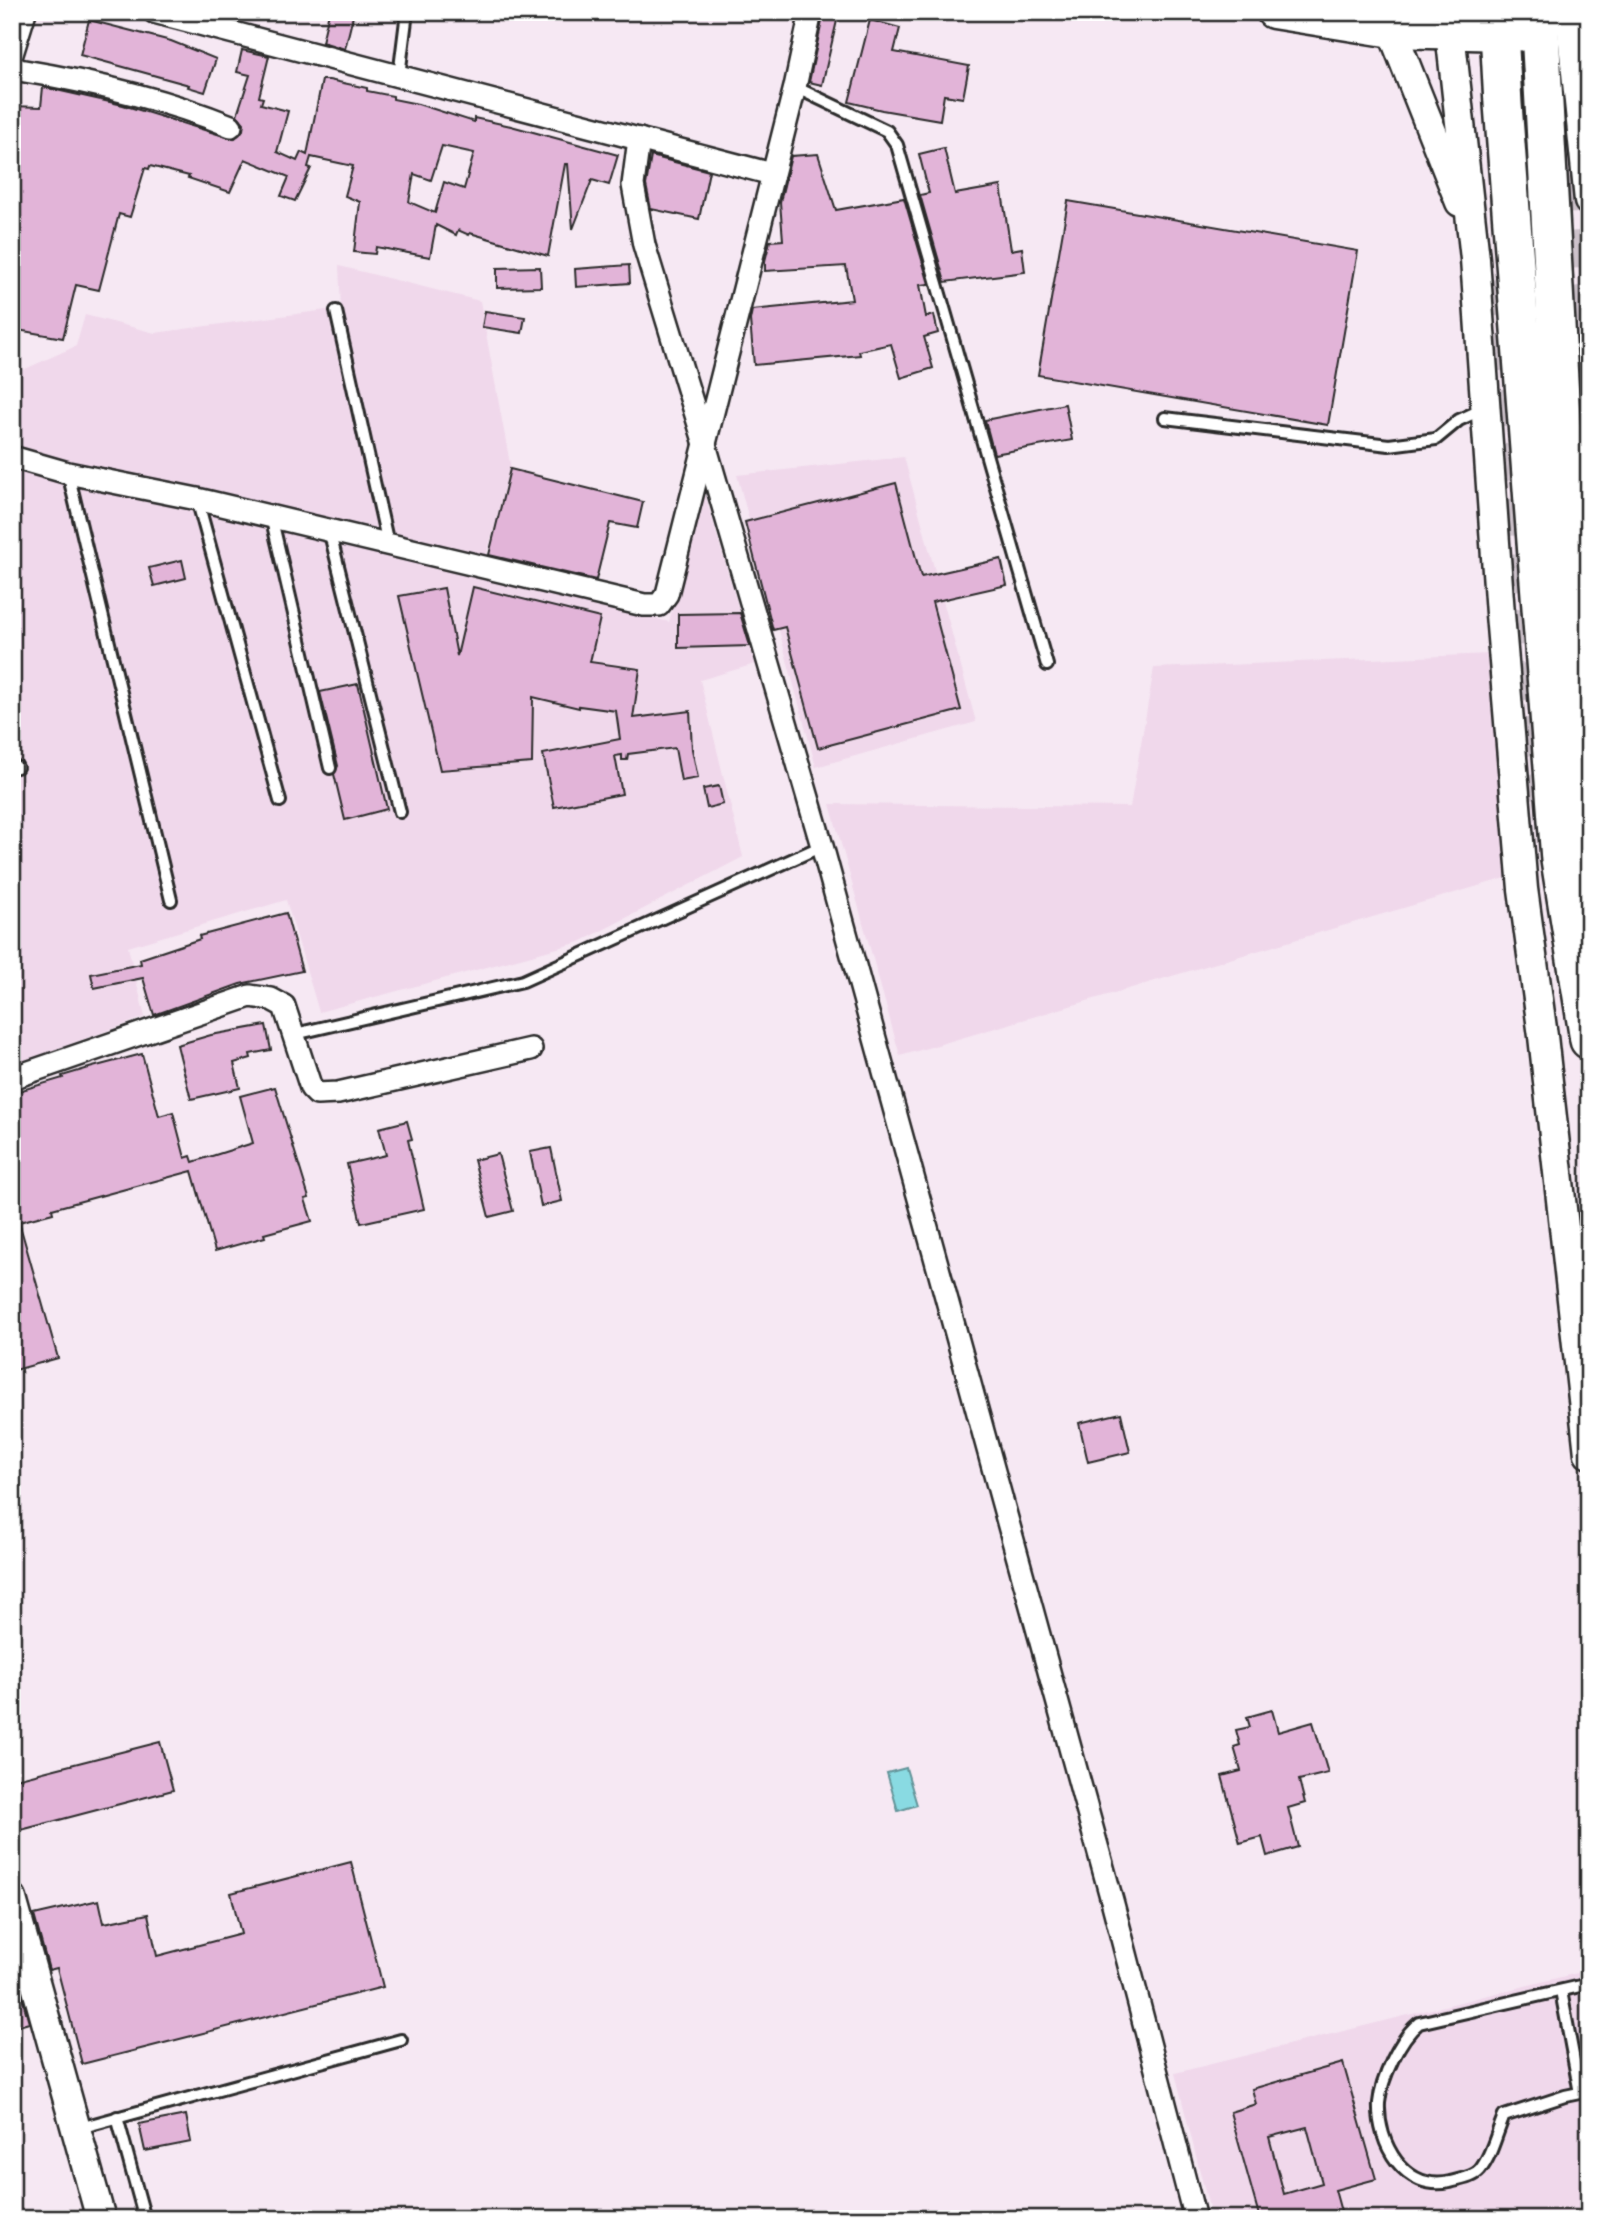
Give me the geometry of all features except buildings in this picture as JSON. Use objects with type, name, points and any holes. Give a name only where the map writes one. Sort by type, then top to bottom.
[{"type":"highway","points":[[1499,24],[1560,860],[1589,1040]]},
{"type":"highway","points":[[1539,24],[1585,858],[1589,883]]},
{"type":"main road","points":[[1273,12],[1392,31],[1452,22],[1539,24]]},
{"type":"street","points":[[12,54],[24,12]]},
{"type":"street","points":[[154,12],[772,174]]},
{"type":"street","points":[[12,457],[68,473],[197,499],[644,605],[659,605],[667,594],[795,87],[811,12]]},
{"type":"street","points":[[1570,12],[1589,201]]},
{"type":"street","points":[[1452,22],[1475,259],[1523,889],[1543,1036],[1589,1454]]},
{"type":"street","points":[[1392,31],[1467,220],[1475,259]]},
{"type":"street","points":[[12,65],[19,70],[88,81],[141,95],[187,108],[231,126]]},
{"type":"street","points":[[639,139],[633,185],[641,233],[822,846],[1113,1904],[1195,2219]]},
{"type":"street","points":[[12,1078],[250,996],[264,997],[282,1004],[289,1015],[311,1088],[315,1093],[338,1093],[531,1049]]},
{"type":"street","points":[[12,1899],[101,2219]]},
{"type":"lane","points":[[399,76],[407,12]]},
{"type":"lane","points":[[795,87],[887,131],[897,145],[1047,665]]},
{"type":"lane","points":[[336,311],[388,544]]},
{"type":"lane","points":[[1165,418],[1389,445],[1436,439],[1459,420],[1486,408]]},
{"type":"lane","points":[[68,473],[171,900]]},
{"type":"lane","points":[[197,499],[280,801]]},
{"type":"lane","points":[[271,516],[330,768]]},
{"type":"lane","points":[[328,530],[400,812]]},
{"type":"lane","points":[[295,1034],[523,981],[822,846]]},
{"type":"lane","points":[[1561,1991],[1584,2092],[1504,2116],[1491,2150],[1478,2172],[1445,2183],[1413,2178],[1393,2157],[1385,2137],[1379,2107],[1384,2078],[1411,2030],[1429,2019],[1589,1984]]},
{"type":"lane","points":[[76,2129],[401,2040]]},
{"type":"lane","points":[[117,2117],[145,2219]]},
{"type":"shaded area","points":[[339,266],[480,301],[511,469],[481,574],[669,622],[703,488],[755,664],[700,680],[743,857],[580,942],[319,1012],[286,900],[128,947],[145,1017],[12,1065],[12,375],[76,346],[85,315],[155,333],[341,308]]},
{"type":"shaded area","points":[[904,457],[976,722],[816,767],[737,475]]},
{"type":"shaded area","points":[[1490,654],[1509,877],[900,1056],[830,804],[1130,807],[1154,668]]},
{"type":"shaded area","points":[[1589,1970],[1589,2219],[1212,2219],[1175,2073]]},
{"type":"water","points":[[906,1768],[917,1805],[898,1811],[887,1773]]},
{"type":"tunnel","points":[[1557,12],[1589,566]]},
{"type":"tunnel","points":[[1499,279],[1525,720],[1548,794]]}]
